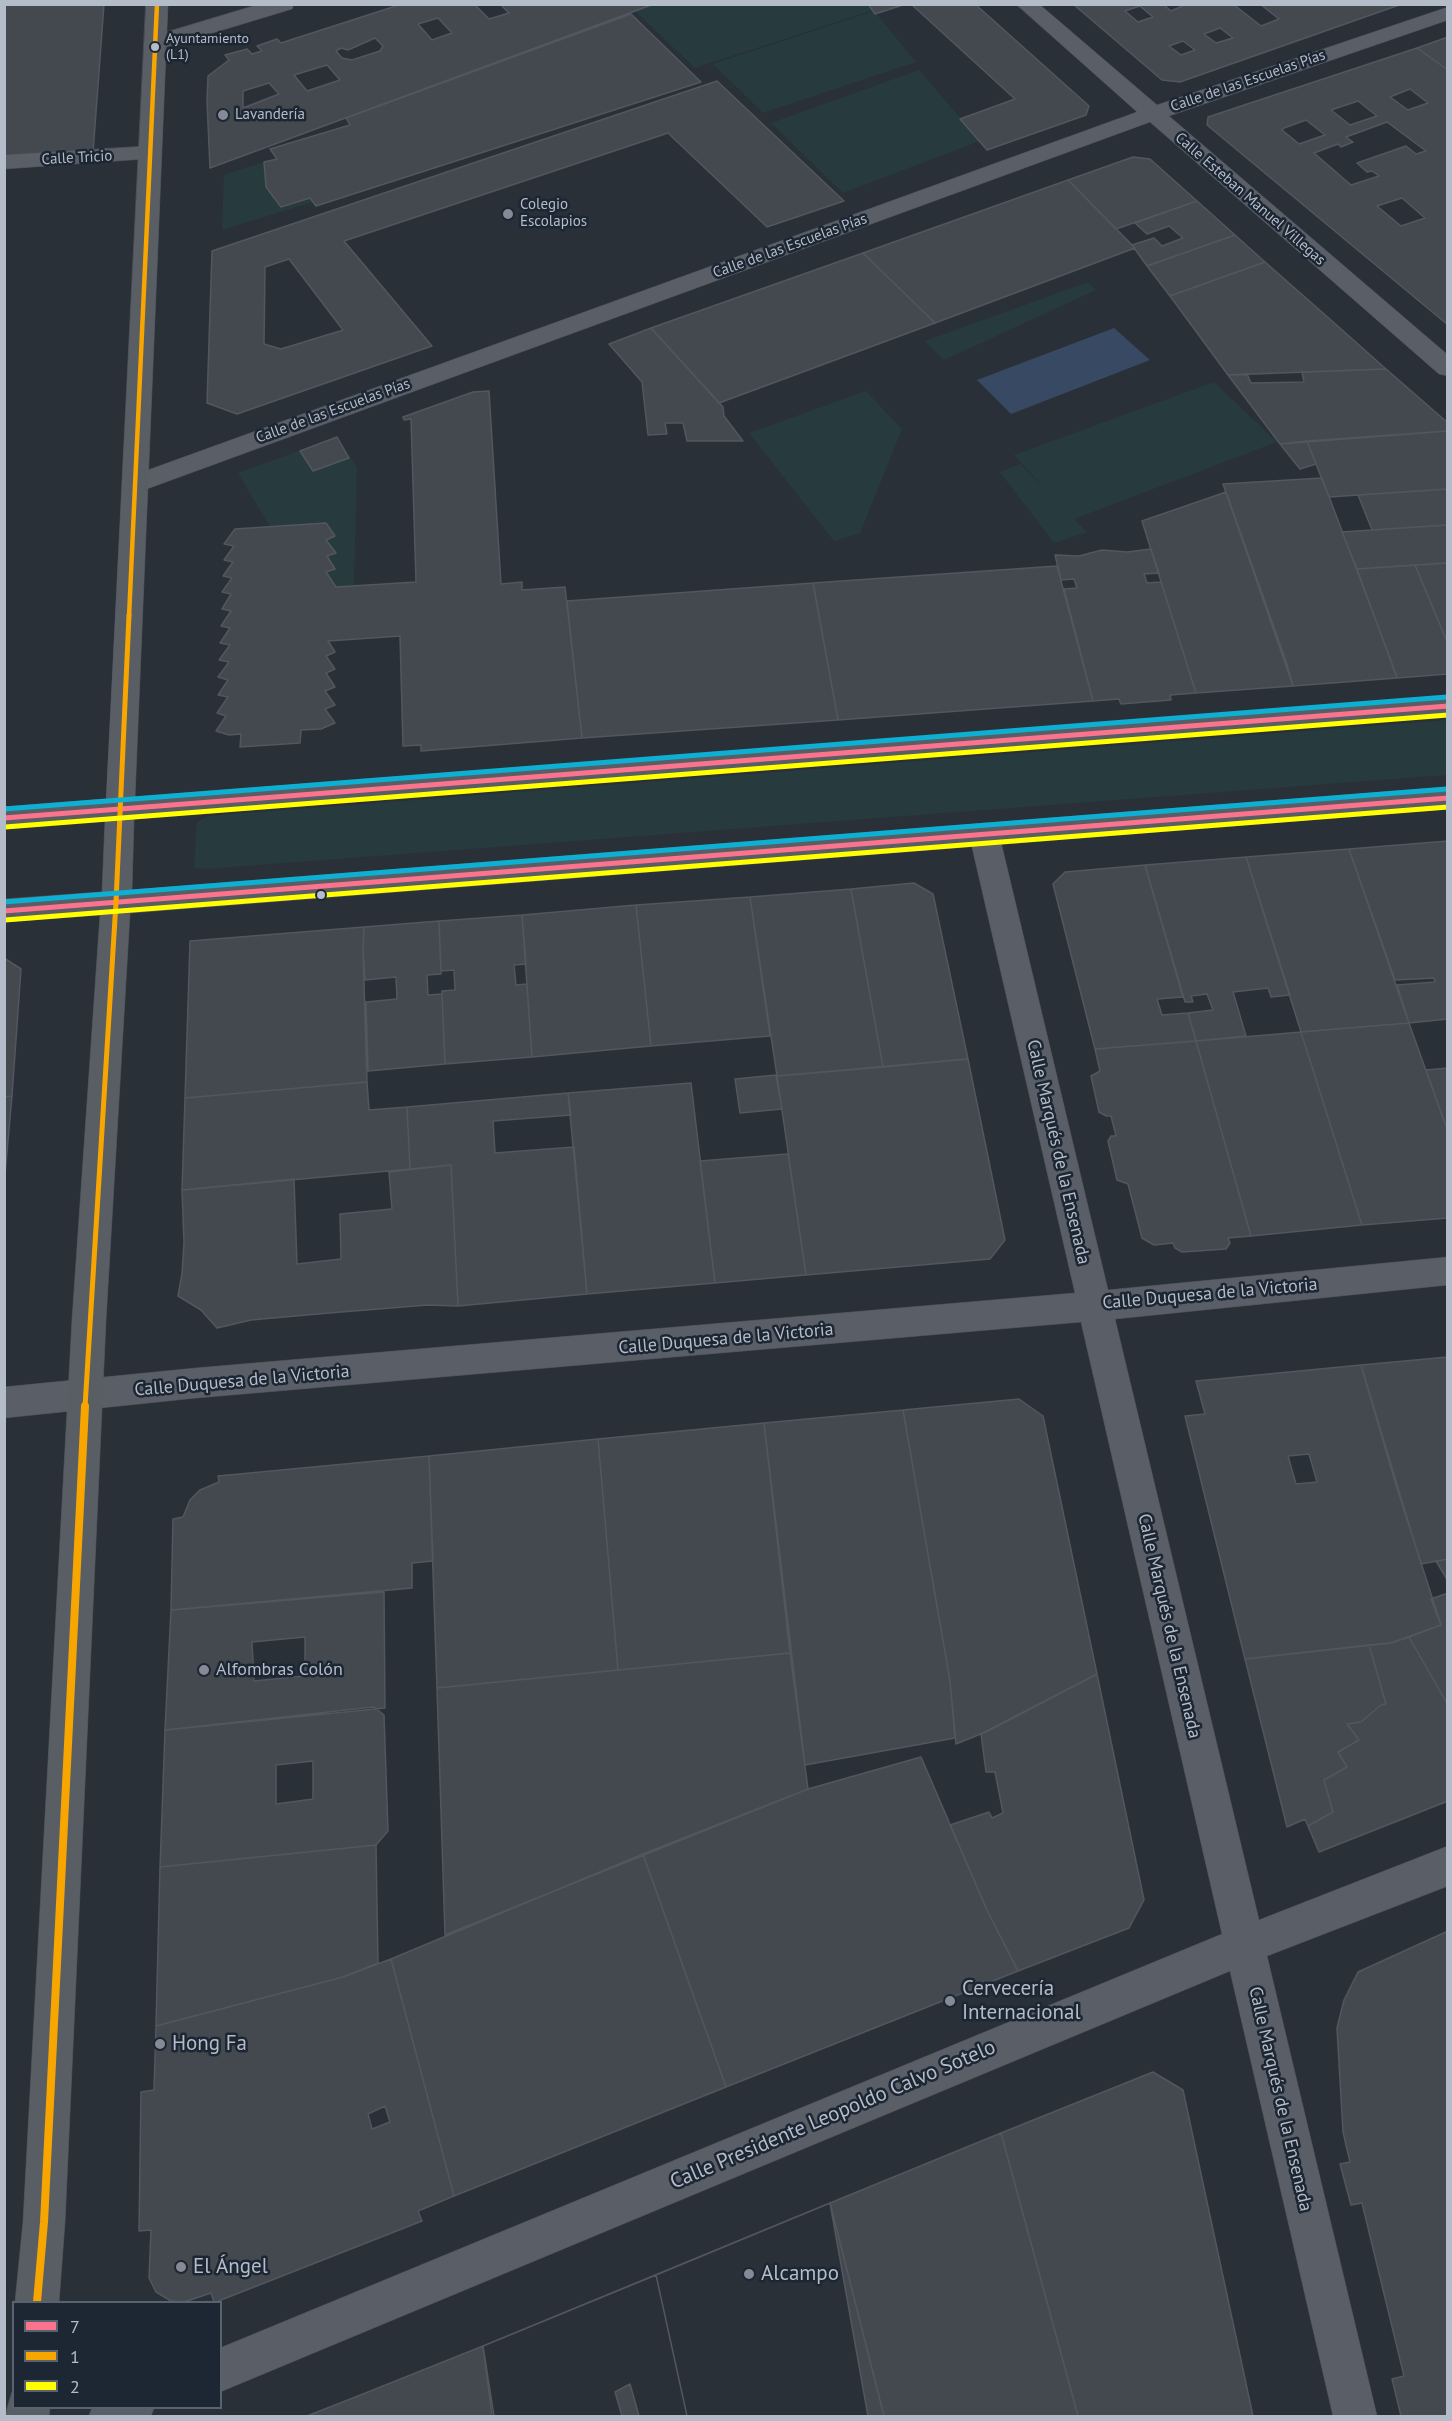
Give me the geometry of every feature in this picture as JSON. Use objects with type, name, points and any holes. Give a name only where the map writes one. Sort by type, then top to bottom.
[{"type":"main road","points":[[37,2301],[44,2222],[86,1395],[116,902],[157,4]]},
{"type":"main road","points":[[4,818],[1448,706]]},
{"type":"main road","points":[[4,911],[1448,798]]},
{"type":"street","points":[[155,43],[284,4]]},
{"type":"street","name":"Calle Esteban Manuel Villegas","points":[[1026,4],[1448,368]]},
{"type":"street","name":"Calle de las Escuelas Pías","points":[[135,484],[1152,114],[1448,13]]},
{"type":"street","name":"Calle Tricio","points":[[4,162],[150,153]]},
{"type":"street","name":"Calle Marqués de la Ensenada","points":[[984,834],[1077,1238],[1096,1305],[1113,1390],[1245,1946],[1268,2055],[1355,2416]]},
{"type":"street","name":"Calle Duquesa de la Victoria","points":[[4,1403],[196,1383],[1026,1313],[1448,1271]]},
{"type":"street","name":"Calle Presidente Leopoldo Calvo Sotelo","points":[[222,2369],[1245,1946],[1448,1866]]},
{"type":"street","points":[[111,2416],[129,2409]]},
{"type":"green space","points":[[657,4],[870,4],[874,10],[695,68],[635,11]]},
{"type":"green space","points":[[874,11],[916,62],[763,113],[713,64]]},
{"type":"green space","points":[[919,70],[980,141],[843,193],[771,123]]},
{"type":"green space","points":[[264,162],[266,187],[281,207],[310,198],[313,202],[222,230],[224,175]]},
{"type":"green space","points":[[1088,282],[1096,290],[944,360],[925,341]]},
{"type":"green space","points":[[1214,382],[1277,442],[1074,519],[1087,532],[1054,543],[1000,472],[1020,464],[1047,491],[1014,455]]},
{"type":"green space","points":[[866,391],[902,429],[860,533],[834,541],[749,433]]},
{"type":"green space","points":[[337,437],[357,467],[354,585],[336,587],[326,572],[335,569],[327,556],[335,552],[326,540],[335,536],[326,523],[270,527],[238,473]]},
{"type":"green space","points":[[1447,720],[1447,775],[206,869],[194,868],[197,822],[208,816]]},
{"type":"water","points":[[1114,328],[1150,360],[1011,414],[977,380]]},
{"type":"building","points":[[4,4],[104,4],[93,153],[4,158]]},
{"type":"building","points":[[402,4],[481,4],[476,6],[489,19],[509,13],[500,4],[654,4],[210,168],[208,76],[229,60],[225,55],[247,49],[252,54],[262,51],[257,46],[277,39],[281,43]],"holes":[[[438,18],[452,33],[432,40],[418,24]],[[375,38],[383,46],[380,51],[352,60],[342,58],[336,51],[341,48],[348,50]],[[327,65],[340,80],[307,91],[294,75]],[[269,83],[279,94],[243,108],[243,91]]]},
{"type":"building","points":[[868,4],[906,4],[875,14]]},
{"type":"building","points":[[911,4],[975,4],[1089,106],[1086,115],[987,150],[960,119],[1015,99]]},
{"type":"building","points":[[1073,4],[1163,4],[1171,11],[1187,4],[1233,4],[1261,26],[1279,19],[1260,4],[1402,4],[1180,82],[1162,80]],"holes":[[[1140,6],[1153,17],[1138,22],[1125,11]],[[1220,28],[1233,38],[1216,43],[1204,34]],[[1183,41],[1195,50],[1181,55],[1169,46]]]},
{"type":"building","points":[[631,14],[701,82],[316,206],[310,198],[281,207],[266,187],[264,162],[277,159],[270,149],[350,125],[346,118]]},
{"type":"building","points":[[1448,37],[1448,70],[1417,48]]},
{"type":"building","points":[[1417,48],[1448,70],[1448,325],[1207,125],[1208,117]],"holes":[[[1410,89],[1428,103],[1408,110],[1390,97]],[[1358,101],[1377,116],[1350,125],[1331,110]],[[1306,120],[1325,135],[1299,144],[1282,130]],[[1387,122],[1426,151],[1416,154],[1406,146],[1357,163],[1367,172],[1372,171],[1379,176],[1351,185],[1314,153],[1338,144],[1341,147],[1353,142],[1346,137]],[[1402,198],[1425,218],[1401,226],[1377,206]]]},
{"type":"building","points":[[717,81],[844,201],[767,227],[668,133],[344,241],[432,346],[237,414],[207,403],[212,251]],"holes":[[[289,259],[343,330],[281,349],[264,344],[265,267]]]},
{"type":"building","points":[[1133,157],[1150,159],[1197,201],[1116,229],[1068,180]]},
{"type":"building","points":[[1068,180],[1135,248],[935,323],[863,253]]},
{"type":"building","points":[[1197,201],[1235,235],[1147,266],[1132,245],[1154,238],[1162,246],[1183,238],[1169,226],[1147,234],[1135,223]]},
{"type":"building","points":[[1235,235],[1265,262],[1170,296],[1147,266]]},
{"type":"building","points":[[863,253],[935,323],[719,403],[651,328]]},
{"type":"building","points":[[1265,262],[1386,369],[1228,375],[1170,296]]},
{"type":"building","points":[[651,328],[723,407],[724,416],[743,441],[687,441],[683,423],[665,423],[667,434],[648,435],[642,382],[609,344]]},
{"type":"building","points":[[1386,369],[1448,423],[1448,431],[1280,444],[1228,375],[1247,374],[1251,383],[1304,382],[1302,372]]},
{"type":"building","points":[[489,391],[501,584],[522,582],[522,590],[565,587],[582,738],[421,751],[421,745],[403,746],[400,636],[328,641],[335,652],[326,656],[335,669],[326,673],[335,687],[325,691],[335,705],[325,709],[335,723],[321,729],[301,730],[300,743],[240,747],[241,734],[229,735],[216,731],[226,716],[217,713],[228,697],[218,695],[228,680],[218,677],[229,662],[219,660],[230,645],[220,643],[230,628],[221,626],[231,611],[222,609],[231,594],[222,592],[232,578],[223,576],[233,562],[224,560],[234,546],[224,544],[235,529],[326,523],[335,536],[326,540],[336,553],[327,556],[335,569],[326,572],[336,587],[416,582],[411,419],[404,420],[403,417],[473,392]]},
{"type":"building","points":[[1448,431],[1448,489],[1329,497],[1307,441]]},
{"type":"building","points":[[337,437],[349,458],[313,471],[300,451]]},
{"type":"building","points":[[1307,441],[1316,464],[1300,469],[1280,444]]},
{"type":"building","points":[[1322,478],[1397,678],[1293,686],[1223,484]]},
{"type":"building","points":[[1448,489],[1448,525],[1372,530],[1358,495]]},
{"type":"building","points":[[1226,492],[1293,686],[1196,693],[1142,521]]},
{"type":"building","points":[[1448,525],[1448,563],[1357,569],[1342,532]]},
{"type":"building","points":[[1151,549],[1159,573],[1144,574],[1147,583],[1161,582],[1196,693],[1170,695],[1171,700],[1121,704],[1119,699],[1093,701],[1064,589],[1077,588],[1074,579],[1061,580],[1055,555],[1079,556],[1102,550],[1127,552]]},
{"type":"building","points":[[1448,563],[1448,644],[1415,565]]},
{"type":"building","points":[[1415,565],[1448,644],[1448,674],[1397,678],[1357,569]]},
{"type":"building","points":[[1057,566],[1093,701],[838,720],[813,583]]},
{"type":"building","points":[[813,583],[838,720],[582,738],[567,601]]},
{"type":"building","points":[[1448,841],[1448,1019],[1409,1023],[1397,985],[1435,982],[1434,978],[1395,980],[1349,849]]},
{"type":"building","points":[[1349,849],[1409,1023],[1301,1032],[1246,857]]},
{"type":"building","points":[[1246,857],[1290,995],[1271,997],[1268,988],[1233,992],[1246,1036],[1196,1041],[1188,1013],[1213,1010],[1207,994],[1191,996],[1193,1002],[1185,1002],[1145,865]]},
{"type":"building","points":[[1145,865],[1183,997],[1157,999],[1162,1015],[1188,1013],[1196,1041],[1095,1049],[1053,884],[1065,872]]},
{"type":"building","points":[[914,883],[933,894],[968,1059],[883,1067],[851,889]]},
{"type":"building","points":[[851,889],[883,1067],[777,1076],[750,897]]},
{"type":"building","points":[[750,897],[770,1036],[651,1046],[636,905]]},
{"type":"building","points":[[636,905],[651,1046],[532,1057],[522,915]]},
{"type":"building","points":[[522,915],[526,964],[514,965],[516,985],[527,984],[532,1057],[445,1064],[442,991],[455,990],[454,970],[441,971],[439,921]]},
{"type":"building","points":[[439,921],[441,974],[427,975],[428,995],[442,994],[445,1064],[368,1071],[366,1002],[397,999],[396,977],[365,980],[364,927]]},
{"type":"building","points":[[364,927],[367,1082],[185,1098],[190,941]]},
{"type":"building","points":[[4,958],[21,969],[12,1096],[4,1097]]},
{"type":"building","points":[[1409,1023],[1448,1132],[1448,1218],[1362,1225],[1301,1032]]},
{"type":"building","points":[[1301,1032],[1362,1225],[1251,1236],[1196,1041]]},
{"type":"building","points":[[1196,1041],[1251,1236],[1228,1238],[1230,1243],[1226,1249],[1182,1252],[1175,1248],[1173,1243],[1154,1245],[1142,1238],[1128,1184],[1117,1180],[1108,1141],[1111,1136],[1116,1136],[1111,1116],[1099,1112],[1091,1076],[1100,1071],[1095,1049]]},
{"type":"building","points":[[968,1059],[1005,1240],[990,1259],[806,1275],[777,1076]]},
{"type":"building","points":[[1448,1068],[1448,1132],[1426,1070]]},
{"type":"building","points":[[776,1075],[782,1109],[740,1113],[735,1079]]},
{"type":"building","points":[[367,1082],[369,1110],[407,1107],[410,1169],[182,1190],[185,1098]]},
{"type":"building","points":[[691,1083],[715,1283],[587,1294],[568,1093]]},
{"type":"building","points":[[568,1093],[571,1115],[493,1121],[495,1153],[574,1147],[587,1294],[458,1306],[451,1165],[410,1169],[407,1107]]},
{"type":"building","points":[[12,1096],[6,1163],[4,1186],[4,1097]]},
{"type":"building","points":[[788,1154],[806,1275],[715,1283],[700,1161]]},
{"type":"building","points":[[451,1165],[458,1306],[428,1305],[251,1320],[217,1328],[201,1310],[178,1296],[184,1243],[182,1190],[294,1179],[297,1264],[341,1259],[340,1214],[392,1209],[389,1172]]},
{"type":"building","points":[[1448,1357],[1448,1559],[1421,1564],[1361,1365]]},
{"type":"building","points":[[1361,1365],[1396,1485],[1441,1625],[1391,1643],[1245,1659],[1185,1416],[1205,1414],[1196,1381]],"holes":[[[1309,1454],[1317,1482],[1296,1484],[1288,1456]]]},
{"type":"building","points":[[1019,1399],[1043,1416],[1097,1674],[988,1731],[956,1744],[950,1681],[903,1410]]},
{"type":"building","points":[[903,1410],[950,1681],[955,1738],[805,1765],[764,1423]]},
{"type":"building","points":[[764,1423],[790,1653],[618,1670],[598,1439]]},
{"type":"building","points":[[598,1439],[618,1670],[437,1688],[429,1456]]},
{"type":"building","points":[[429,1456],[433,1561],[412,1563],[412,1588],[171,1610],[173,1519],[183,1517],[190,1500],[200,1490],[219,1482],[218,1476]]},
{"type":"building","points":[[1448,1559],[1448,1581],[1436,1561]]},
{"type":"building","points":[[384,1592],[385,1708],[165,1730],[171,1610]],"holes":[[[305,1637],[305,1676],[254,1681],[252,1642]]]},
{"type":"building","points":[[1448,1593],[1448,1705],[1409,1637],[1441,1625],[1431,1599]]},
{"type":"building","points":[[1409,1637],[1448,1705],[1448,1801],[1319,1852],[1308,1826],[1333,1812],[1324,1780],[1347,1767],[1338,1752],[1359,1740],[1347,1724],[1361,1722],[1381,1705],[1386,1704],[1369,1645],[1391,1643]]},
{"type":"building","points":[[1369,1645],[1386,1704],[1381,1705],[1361,1722],[1347,1724],[1359,1740],[1338,1752],[1347,1767],[1324,1780],[1333,1812],[1308,1826],[1305,1819],[1287,1827],[1245,1659]]},
{"type":"building","points":[[790,1653],[808,1789],[445,1935],[437,1688]]},
{"type":"building","points":[[1097,1674],[1144,1900],[1129,1928],[1018,1971],[987,1910],[950,1825],[989,1812],[992,1818],[1003,1813],[995,1772],[986,1772],[981,1734]]},
{"type":"building","points":[[374,1707],[384,1715],[388,1831],[376,1845],[160,1867],[165,1730]],"holes":[[[313,1761],[313,1799],[276,1804],[276,1765]]]},
{"type":"building","points":[[921,1757],[987,1910],[1018,1971],[726,2087],[643,1854],[808,1789]]},
{"type":"building","points":[[376,1845],[378,1963],[343,1977],[156,2026],[160,1867]]},
{"type":"building","points":[[643,1854],[726,2087],[454,2196],[391,1959]]},
{"type":"building","points":[[1448,1931],[1448,2416],[1401,2416],[1392,2379],[1404,2376],[1362,2203],[1351,2205],[1340,2164],[1350,2162],[1343,2132],[1337,2028],[1344,2000],[1358,1972]]},
{"type":"building","points":[[391,1959],[454,2196],[418,2211],[422,2221],[219,2301],[214,2301],[211,2293],[187,2301],[171,2301],[156,2292],[149,2278],[151,2230],[139,2231],[141,2092],[154,2090],[156,2026],[343,1977]],"holes":[[[385,2106],[390,2122],[372,2129],[368,2114]]]},
{"type":"building","points":[[1153,2072],[1183,2090],[1253,2416],[1078,2416],[1001,2133]]},
{"type":"building","points":[[1001,2133],[1078,2416],[884,2416],[830,2203]]},
{"type":"building","name":"Alcampo","points":[[830,2203],[884,2416],[687,2416],[656,2275]]},
{"type":"building","name":"Alcampo","points":[[830,2203],[868,2416],[492,2416],[483,2346]]},
{"type":"building","points":[[656,2275],[687,2416],[639,2416],[630,2384],[615,2392],[622,2416],[494,2416],[483,2346]]},
{"type":"building","points":[[483,2346],[494,2416],[307,2416],[358,2396]]},
{"type":"transit line","name":"1","points":[[37,2301],[44,2222],[89,1320],[116,902],[157,4]]},
{"type":"transit line","points":[[4,809],[1447,697]]},
{"type":"transit line","name":"7","points":[[4,818],[1448,706]]},
{"type":"transit line","name":"2","points":[[5,827],[1448,715]]},
{"type":"transit line","points":[[4,902],[1447,789]]},
{"type":"transit line","name":"7","points":[[4,911],[1448,798]]},
{"type":"transit line","name":"2","points":[[5,920],[1448,807]]},
{"type":"place","name":"Ayuntamiento (L1)","points":[[155,47]]},
{"type":"place","name":"Lavandería","points":[[223,115]]},
{"type":"place","name":"Colegio Escolapios","points":[[508,214]]},
{"type":"place","name":"Alfombras Colón","points":[[204,1670]]},
{"type":"place","name":"Cervecería Internacional","points":[[950,2001]]},
{"type":"place","name":"Hong Fa","points":[[160,2044]]},
{"type":"place","name":"El Ángel","points":[[181,2267]]},
{"type":"place","name":"Alcampo","points":[[749,2274]]}]
